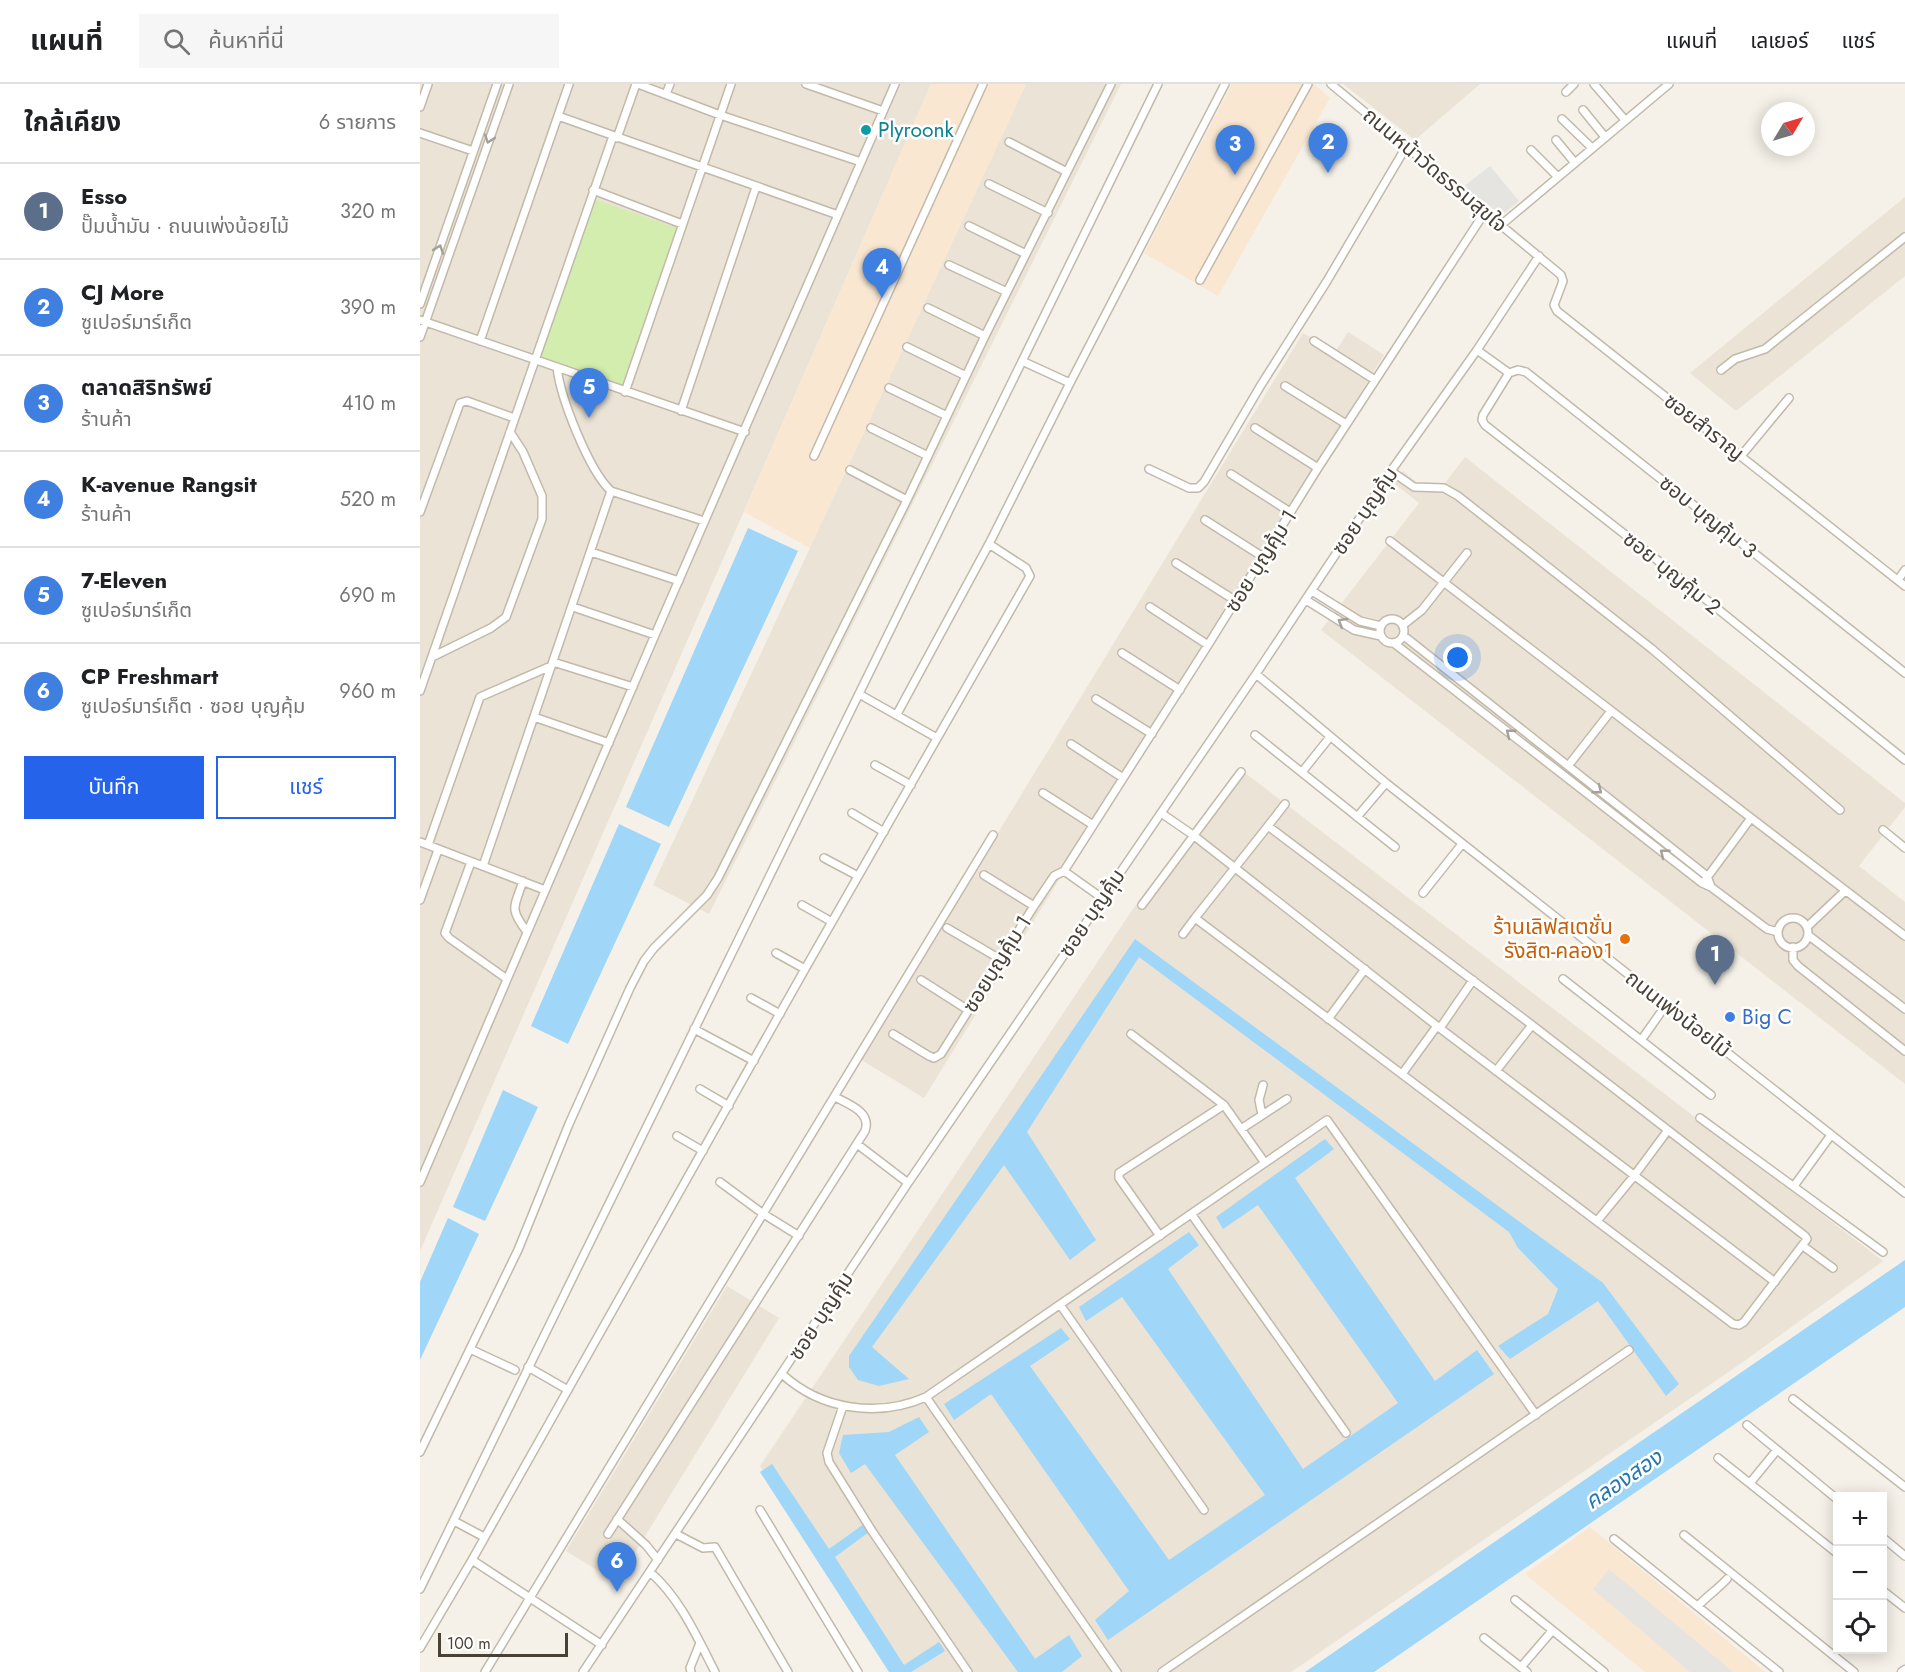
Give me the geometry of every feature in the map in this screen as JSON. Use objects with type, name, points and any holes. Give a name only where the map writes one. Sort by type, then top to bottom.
[{"type":"street","points":[[420,304],[496,84]]},
{"type":"street","points":[[420,337],[423,321],[509,84]]},
{"type":"street","points":[[480,341],[569,84]]},
{"type":"street","points":[[420,691],[593,190],[637,84],[720,115],[861,162]]},
{"type":"street","points":[[666,94],[670,84]]},
{"type":"street","points":[[625,392],[731,84]]},
{"type":"street","points":[[806,84],[883,111]]},
{"type":"street","points":[[420,1182],[895,84]]},
{"type":"street","points":[[814,456],[982,84]]},
{"type":"street","points":[[420,1452],[518,1250],[615,1017],[644,961],[667,933],[707,895],[718,878],[1111,84]]},
{"type":"street","points":[[420,1589],[1158,84]]},
{"type":"street","points":[[897,714],[989,544],[1225,84]]},
{"type":"street","points":[[1200,280],[1308,84]]},
{"type":"street","name":"ถนนหน้าวัดธรรมสุขใจ","points":[[1331,84],[1539,256]]},
{"type":"street","points":[[1566,92],[1574,84]]},
{"type":"street","points":[[1594,84],[1625,120]]},
{"type":"street","points":[[1501,225],[1669,84]]},
{"type":"street","points":[[420,107],[424,89]]},
{"type":"street","points":[[1583,110],[1605,137]]},
{"type":"street","points":[[558,116],[838,215]]},
{"type":"street","points":[[1562,119],[1592,148]]},
{"type":"street","points":[[420,133],[473,151]]},
{"type":"street","points":[[1556,140],[1575,163]]},
{"type":"street","points":[[1009,142],[1067,172]]},
{"type":"street","points":[[1149,469],[1190,488],[1198,488],[1204,482],[1406,147]]},
{"type":"street","points":[[1531,150],[1558,177]]},
{"type":"street","points":[[988,184],[1048,213]]},
{"type":"street","points":[[681,411],[756,187]]},
{"type":"street","points":[[593,190],[682,224]]},
{"type":"street","name":"ซอย บุญคุ้ม 1","points":[[1064,871],[1236,602],[1346,424],[1485,212]]},
{"type":"street","points":[[969,226],[1026,254]]},
{"type":"street","points":[[1721,370],[1735,359],[1765,349],[1905,237]]},
{"type":"street","name":"ซอย บุญคุ้ม","points":[[583,1672],[908,1183],[1539,256]]},
{"type":"street","name":"ซอยสำราญ","points":[[1539,256],[1563,278],[1554,305],[1557,311],[1905,586]]},
{"type":"street","points":[[949,265],[1007,292]]},
{"type":"street","points":[[928,308],[985,336]]},
{"type":"street","points":[[423,321],[745,432]]},
{"type":"street","points":[[1314,341],[1375,380]]},
{"type":"street","points":[[907,347],[966,376]]},
{"type":"street","points":[[1477,350],[1509,373]]},
{"type":"street","points":[[1022,361],[1070,384]]},
{"type":"street","points":[[556,367],[563,399],[600,479],[611,491],[704,522]]},
{"type":"street","name":"ซอบ บุญคุ้ม 3","points":[[1509,373],[1518,370],[1526,372],[1905,673]]},
{"type":"street","name":"ซอย บุญคุ้ม 2","points":[[1509,373],[1483,415],[1482,420],[1485,425],[1646,551],[1905,760]]},
{"type":"street","points":[[1285,386],[1346,424]]},
{"type":"street","points":[[889,388],[947,416]]},
{"type":"street","points":[[1741,456],[1789,398]]},
{"type":"street","points":[[420,512],[457,405],[467,401],[514,418]]},
{"type":"street","points":[[871,428],[928,456]]},
{"type":"street","points":[[1255,428],[1318,468]]},
{"type":"street","points":[[432,657],[491,628],[506,617],[542,519],[542,496],[523,452],[510,432]]},
{"type":"street","points":[[849,471],[907,500]]},
{"type":"street","points":[[1391,471],[1414,487],[1444,489],[1458,496],[1652,649],[1840,810]]},
{"type":"street","points":[[1231,474],[1290,512]]},
{"type":"street","points":[[483,866],[611,491]]},
{"type":"street","points":[[1205,520],[1263,557]]},
{"type":"street","points":[[1390,541],[1905,936]]},
{"type":"street","points":[[420,1648],[1030,576],[1026,568],[989,544]]},
{"type":"street","points":[[591,552],[679,581]]},
{"type":"street","points":[[1403,625],[1422,610],[1467,553]]},
{"type":"street","points":[[1176,563],[1236,602]]},
{"type":"street","points":[[1898,580],[1905,570]]},
{"type":"street","points":[[1312,591],[1360,621],[1381,626]]},
{"type":"street","points":[[1306,600],[1354,630],[1381,636]]},
{"type":"street","points":[[573,607],[655,635]]},
{"type":"street","points":[[1150,607],[1208,645]]},
{"type":"street","points":[[1403,625],[1394,619],[1386,621],[1381,626],[1381,636],[1385,642],[1395,644],[1702,883],[1711,887],[1767,929],[1778,932]]},
{"type":"street","points":[[1403,625],[1404,636],[1707,876],[1711,887]]},
{"type":"street","points":[[1395,644],[1404,636]]},
{"type":"street","points":[[1122,653],[1180,690]]},
{"type":"street","points":[[545,890],[424,843],[480,697],[552,664],[633,687]]},
{"type":"street","name":"ถนนเพ่งน้อยไม้","points":[[1256,674],[1462,844],[1905,1193]]},
{"type":"street","points":[[859,694],[937,738]]},
{"type":"street","points":[[1096,699],[1152,734]]},
{"type":"street","points":[[1568,766],[1611,711]]},
{"type":"street","points":[[534,717],[609,743]]},
{"type":"street","points":[[1255,735],[1395,848]]},
{"type":"street","points":[[1302,772],[1330,737]]},
{"type":"street","points":[[1071,744],[1124,778]]},
{"type":"street","points":[[875,765],[911,785]]},
{"type":"street","points":[[1142,905],[1241,772]]},
{"type":"street","points":[[1357,817],[1386,783]]},
{"type":"street","points":[[1043,793],[1093,825]]},
{"type":"street","points":[[1183,934],[1285,804]]},
{"type":"street","points":[[852,813],[884,832]]},
{"type":"street","points":[[1161,813],[1438,1027],[1775,1281]]},
{"type":"street","points":[[1702,883],[1751,818]]},
{"type":"street","points":[[1196,918],[1733,1324],[1739,1326],[1744,1322],[1803,1246],[1807,1239],[1805,1236],[1532,1025],[1268,826]]},
{"type":"street","points":[[1883,830],[1905,848]]},
{"type":"street","points":[[485,1672],[993,836]]},
{"type":"street","points":[[1424,893],[1462,844]]},
{"type":"street","points":[[420,900],[438,850]]},
{"type":"street","points":[[824,858],[858,876]]},
{"type":"street","points":[[471,862],[445,933],[450,939],[507,979]]},
{"type":"street","points":[[1064,871],[1102,898]]},
{"type":"street","name":"ซอยบุญคุ้ม 1","points":[[893,1034],[929,1056],[934,1058],[941,1054],[1054,876],[1064,871]]},
{"type":"street","points":[[984,875],[1034,906]]},
{"type":"street","points":[[523,882],[514,908],[516,917],[527,932]]},
{"type":"street","points":[[1845,891],[1807,931],[1804,942],[1793,947],[1782,942],[1778,932],[1780,924],[1789,918],[1800,920],[1807,931],[1905,1009]]},
{"type":"street","points":[[802,905],[832,922]]},
{"type":"street","points":[[947,928],[1000,959]]},
{"type":"street","points":[[1793,947],[1793,960],[1798,966],[1905,1051]]},
{"type":"street","points":[[776,953],[805,969]]},
{"type":"street","points":[[1328,1019],[1365,969]]},
{"type":"street","points":[[1563,979],[1711,1095]]},
{"type":"street","points":[[921,980],[968,1010]]},
{"type":"street","points":[[1402,1074],[1473,980]]},
{"type":"street","points":[[751,998],[780,1014]]},
{"type":"street","points":[[1642,1039],[1666,1005]]},
{"type":"street","points":[[1497,1071],[1532,1025]]},
{"type":"street","points":[[694,1029],[754,1061]]},
{"type":"street","points":[[1131,1035],[1224,1105],[1265,1163]]},
{"type":"street","points":[[1262,1115],[1259,1100],[1263,1086]]},
{"type":"street","points":[[700,1089],[729,1106]]},
{"type":"street","points":[[608,1533],[865,1131],[866,1120],[859,1111],[834,1096]]},
{"type":"street","points":[[1241,1129],[1287,1099]]},
{"type":"street","points":[[1160,1236],[1119,1178],[1119,1173],[1224,1105]]},
{"type":"street","points":[[1700,1118],[1883,1252]]},
{"type":"street","points":[[782,1374],[794,1386],[810,1395],[843,1406],[884,1409],[898,1407],[926,1397],[1061,1306],[1324,1121],[1329,1122],[1536,1414]]},
{"type":"street","points":[[1598,1221],[1668,1130]]},
{"type":"street","points":[[1794,1186],[1831,1135]]},
{"type":"street","points":[[677,1136],[703,1151]]},
{"type":"street","points":[[857,1144],[908,1183]]},
{"type":"street","points":[[720,1182],[762,1213],[799,1236]]},
{"type":"street","points":[[1192,1215],[1346,1433]]},
{"type":"street","points":[[1803,1246],[1833,1268]]},
{"type":"street","points":[[1061,1306],[1204,1510]]},
{"type":"street","points":[[470,1350],[515,1370]]},
{"type":"street","points":[[1162,1672],[1629,1350]]},
{"type":"street","points":[[528,1367],[568,1390]]},
{"type":"street","points":[[926,1397],[1117,1672]]},
{"type":"street","points":[[1793,1399],[1905,1487]]},
{"type":"street","points":[[843,1406],[827,1453],[829,1462],[872,1531],[968,1672]]},
{"type":"street","points":[[1747,1425],[1833,1496]]},
{"type":"street","points":[[1750,1483],[1777,1450]]},
{"type":"street","points":[[1718,1458],[1833,1550]]},
{"type":"street","points":[[760,1510],[858,1672]]},
{"type":"street","points":[[617,1519],[646,1545],[658,1560]]},
{"type":"street","points":[[454,1521],[484,1537]]},
{"type":"street","points":[[676,1534],[703,1548],[715,1547],[788,1672]]},
{"type":"street","points":[[1684,1535],[1854,1672]]},
{"type":"street","points":[[1614,1539],[1779,1672]]},
{"type":"street","points":[[1887,1541],[1905,1556]]},
{"type":"street","points":[[472,1560],[602,1645]]},
{"type":"street","points":[[650,1572],[672,1595],[715,1672]]},
{"type":"street","points":[[1698,1606],[1708,1595],[1715,1593],[1727,1579]]},
{"type":"street","points":[[1887,1594],[1905,1608]]},
{"type":"street","points":[[1515,1600],[1604,1672]]},
{"type":"street","points":[[1484,1638],[1524,1670],[1552,1631]]},
{"type":"street","points":[[691,1672],[690,1668],[700,1643]]},
{"type":"shaded area","points":[[420,84],[931,84],[420,1251]]},
{"type":"shaded area","points":[[931,84],[1026,84],[810,548],[744,512]]},
{"type":"shaded area","points":[[1026,84],[1121,84],[709,914],[653,885]]},
{"type":"shaded area","points":[[1232,84],[1314,84],[1330,98],[1218,296],[1144,253]]},
{"type":"shaded area","points":[[1343,84],[1480,84],[1415,140]]},
{"type":"shaded area","points":[[1490,166],[1519,201],[1502,215],[1463,187]]},
{"type":"shaded area","points":[[1905,197],[1905,276],[1736,411],[1690,373]]},
{"type":"shaded area","points":[[1348,332],[1384,355],[924,1098],[860,1059],[1303,333],[1335,352]]},
{"type":"shaded area","points":[[564,380],[608,396],[604,408],[568,396]]},
{"type":"shaded area","points":[[1465,457],[1905,803],[1905,807],[1859,866],[1905,902],[1905,1084],[1321,630],[1419,503],[1394,483],[1403,471],[1421,486],[1445,483]]},
{"type":"shaded area","points":[[1240,769],[1883,1261],[1743,1362],[1291,1672],[896,1672],[760,1466],[1133,909]]},
{"type":"shaded area","points":[[727,1286],[779,1318],[617,1582],[566,1551]]},
{"type":"shaded area","points":[[1590,1527],[1765,1672],[1645,1672],[1525,1574]]},
{"type":"shaded area","points":[[1609,1569],[1733,1672],[1690,1672],[1593,1589]]},
{"type":"green space","points":[[588,197],[680,229],[624,388],[536,358]]},
{"type":"water","points":[[748,528],[798,551],[669,827],[626,807]]},
{"type":"water","points":[[619,824],[661,844],[568,1044],[531,1026]]},
{"type":"water","points":[[1135,939],[1603,1283],[1679,1384],[1666,1396],[1598,1301],[1510,1359],[1498,1346],[1548,1314],[1558,1289],[1518,1248],[1509,1232],[1139,957],[1027,1132],[1096,1240],[1070,1260],[1004,1165],[872,1347],[909,1379],[879,1386],[858,1380],[849,1367],[849,1356]]},
{"type":"water","points":[[503,1090],[538,1107],[485,1221],[453,1207]]},
{"type":"water","points":[[1325,1139],[1334,1149],[1295,1178],[1435,1381],[1477,1350],[1494,1374],[1108,1640],[1095,1620],[1129,1591],[991,1394],[954,1420],[944,1404],[1061,1328],[1070,1339],[1030,1366],[1169,1560],[1265,1495],[1122,1297],[1086,1321],[1079,1307],[1189,1232],[1199,1245],[1168,1269],[1303,1469],[1398,1403],[1258,1205],[1223,1229],[1216,1217]]},
{"type":"water","points":[[448,1218],[479,1234],[420,1360],[420,1282]]},
{"type":"water","name":"คลองสอง","points":[[1905,1260],[1905,1307],[1374,1672],[1305,1672]]},
{"type":"water","points":[[919,1417],[929,1432],[895,1455],[1035,1659],[1069,1635],[1082,1656],[1062,1672],[1018,1672],[865,1464],[851,1473],[839,1453],[843,1435],[889,1432]]},
{"type":"water","points":[[772,1464],[829,1549],[864,1524],[869,1532],[835,1557],[904,1665],[939,1642],[945,1651],[911,1672],[889,1672],[760,1472]]},
{"type":"place","name":"Plyroonk","points":[[866,130]]},
{"type":"place","name":"CJ More","points":[[1328,173]]},
{"type":"place","name":"ตลาดสิริทรัพย์","points":[[1235,175]]},
{"type":"place","name":"K-avenue Rangsit","points":[[882,298]]},
{"type":"place","name":"7-Eleven","points":[[589,418]]},
{"type":"place","name":"ร้านเลิฟสเตชั่น รังสิต-คลอง1","points":[[1625,939]]},
{"type":"place","name":"Esso","points":[[1715,985]]},
{"type":"place","name":"Big C","points":[[1730,1017]]},
{"type":"place","name":"CP Freshmart","points":[[617,1592]]}]
